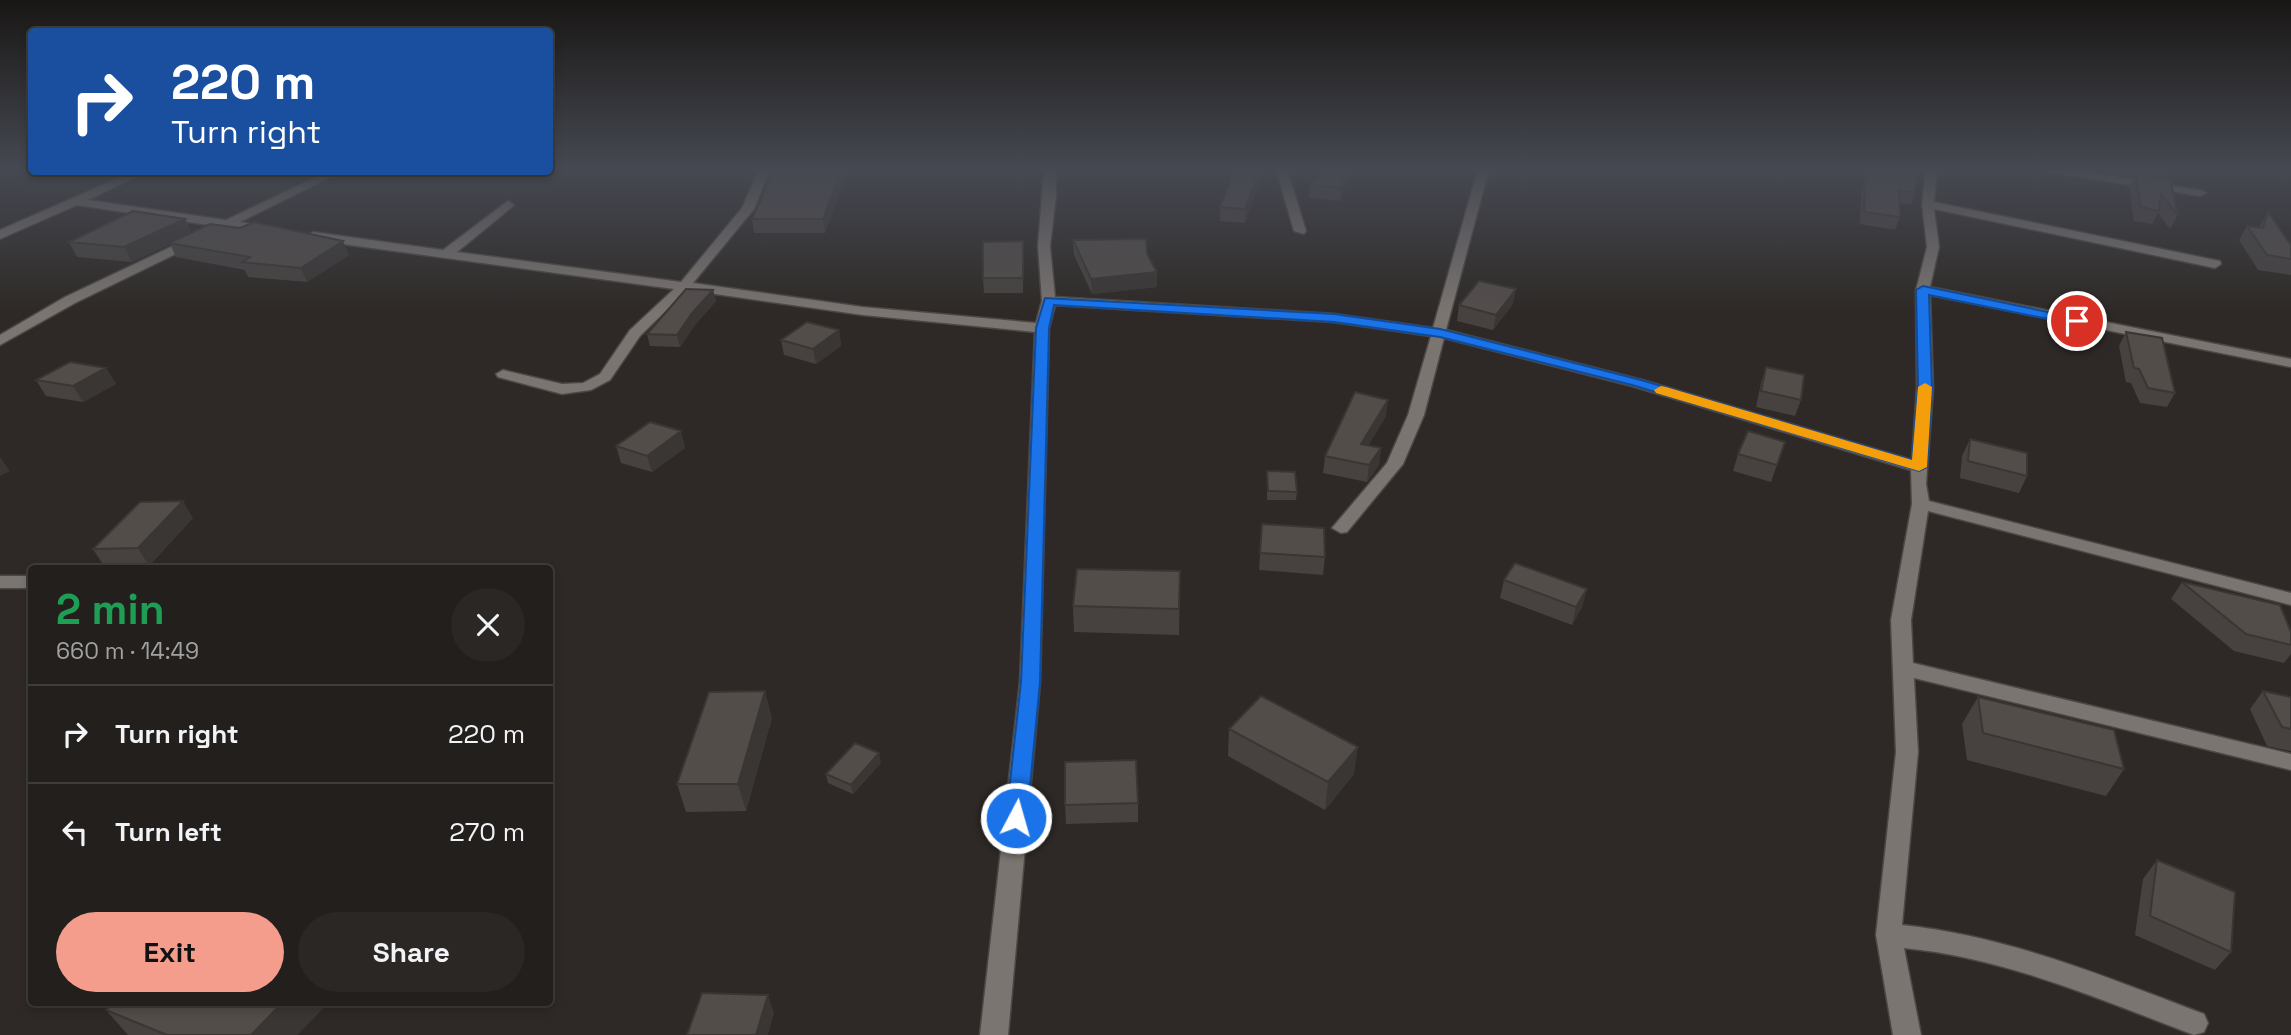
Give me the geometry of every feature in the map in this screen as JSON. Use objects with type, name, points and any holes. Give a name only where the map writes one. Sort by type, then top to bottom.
[{"type":"street","points":[[0,235],[39,217]]},
{"type":"street","points":[[183,217],[761,299],[885,314],[1042,328]]},
{"type":"street","points":[[0,341],[70,300],[242,217]]},
{"type":"street","points":[[446,254],[492,217]]},
{"type":"street","points":[[503,374],[562,389],[586,387],[605,377],[635,333],[684,286],[741,217]]},
{"type":"street","points":[[994,1035],[1030,682],[1042,328],[1049,301],[1044,246],[1047,217]]},
{"type":"street","points":[[1296,217],[1300,231]]},
{"type":"street","points":[[1341,528],[1395,464],[1416,415],[1471,217]]},
{"type":"street","points":[[1907,1035],[1889,935],[1907,752],[1901,620],[1921,504],[1919,467],[1925,388],[1923,290],[1933,247],[1930,217]]},
{"type":"street","points":[[1992,217],[2216,264]]},
{"type":"street","points":[[1923,290],[2291,363]]},
{"type":"street","points":[[1049,301],[1334,318],[1440,333],[1637,383],[1919,467]]},
{"type":"street","points":[[1921,504],[2291,599]]},
{"type":"street","points":[[0,582],[28,582]]},
{"type":"street","points":[[1903,668],[2291,762]]},
{"type":"street","points":[[1889,935],[1946,941],[2057,970],[2195,1023]]},
{"type":"building","points":[[120,217],[185,219],[124,247],[69,242]]},
{"type":"building","points":[[753,217],[824,217],[823,219]]},
{"type":"building","points":[[2266,217],[2272,217],[2291,245],[2291,259],[2267,255],[2247,226],[2263,228]]},
{"type":"building","points":[[254,222],[343,241],[301,268],[242,262],[250,257],[169,243],[210,224],[240,228]]},
{"type":"building","points":[[1146,239],[1147,254],[1157,272],[1091,279],[1073,240]]},
{"type":"building","points":[[1023,241],[1023,278],[983,278],[983,242]]},
{"type":"building","points":[[1479,281],[1516,289],[1496,315],[1459,305]]},
{"type":"building","points":[[686,289],[713,290],[677,335],[647,334]]},
{"type":"building","points":[[807,322],[839,330],[813,349],[781,340]]},
{"type":"building","points":[[2126,332],[2162,338],[2175,393],[2148,388],[2139,369],[2134,368]]},
{"type":"building","points":[[70,362],[106,368],[73,386],[36,380]]},
{"type":"building","points":[[1766,367],[1804,375],[1801,400],[1761,391]]},
{"type":"building","points":[[1355,392],[1388,400],[1361,444],[1381,448],[1369,465],[1325,456]]},
{"type":"building","points":[[650,422],[681,431],[647,456],[616,446]]},
{"type":"building","points":[[1748,431],[1785,442],[1777,465],[1738,454]]},
{"type":"building","points":[[1970,439],[2027,453],[2027,476],[1968,461]]},
{"type":"building","points":[[1267,471],[1295,472],[1297,492],[1268,491]]},
{"type":"building","points":[[183,501],[138,548],[93,549],[140,502]]},
{"type":"building","points":[[1262,524],[1324,528],[1325,557],[1260,553]]},
{"type":"building","points":[[1515,563],[1587,589],[1576,607],[1504,580]]},
{"type":"building","points":[[1077,569],[1180,571],[1179,609],[1073,606]]},
{"type":"building","points":[[2182,582],[2280,605],[2291,632],[2291,645],[2246,634]]},
{"type":"building","points":[[765,691],[738,784],[677,784],[709,692]]},
{"type":"building","points":[[2263,691],[2291,697],[2291,729],[2282,727]]},
{"type":"building","points":[[1261,696],[1358,747],[1328,782],[1229,729]]},
{"type":"building","points":[[1978,697],[2114,730],[2124,769],[1983,733]]},
{"type":"building","points":[[855,743],[879,753],[851,785],[826,774]]},
{"type":"building","points":[[1136,760],[1138,803],[1065,805],[1065,762]]},
{"type":"building","points":[[2157,860],[2235,892],[2231,952],[2150,916]]},
{"type":"building","points":[[702,993],[768,995],[756,1035],[687,1035]]},
{"type":"building","points":[[110,1006],[279,1006],[251,1035],[167,1035],[106,1010]]},
{"type":"slow traffic","points":[[1661,390],[1919,467],[1925,387]]},
{"type":"route","points":[[1016,818],[1030,682],[1042,328],[1049,301],[1334,318],[1440,333],[1637,383],[1919,467],[1925,388],[1923,290],[2077,321]]}]
